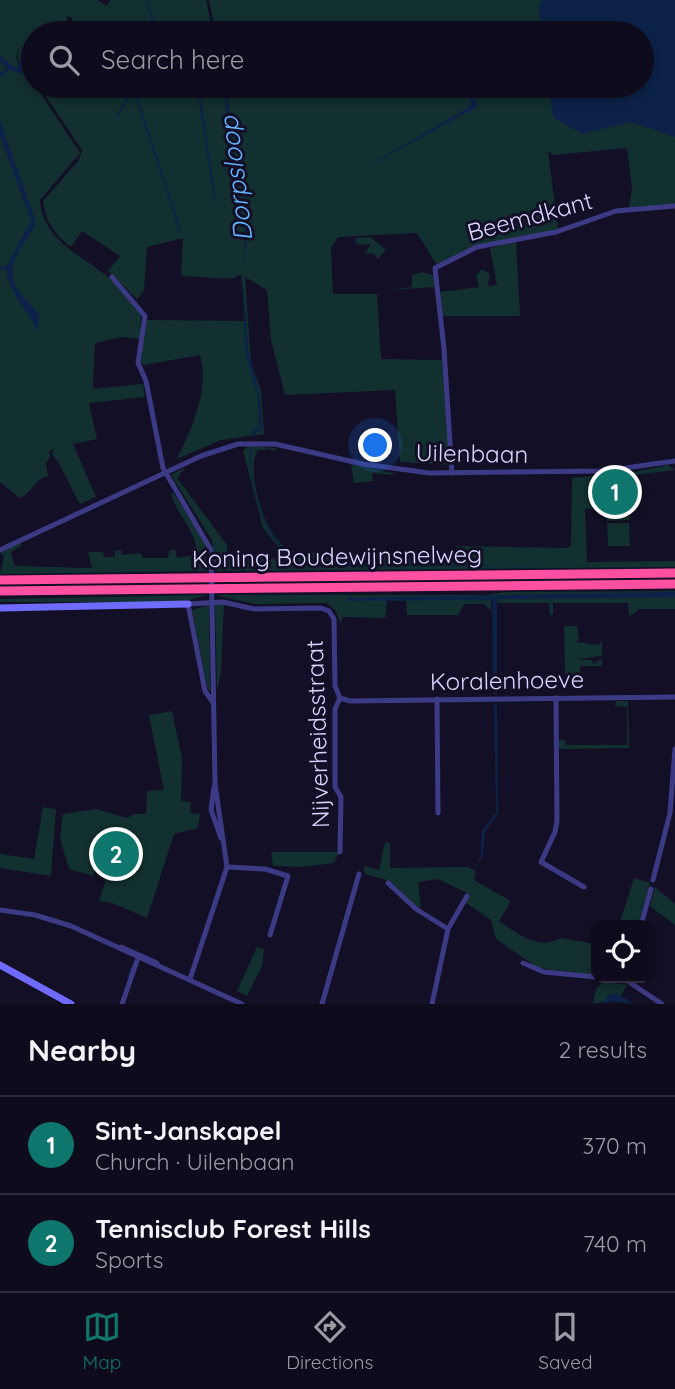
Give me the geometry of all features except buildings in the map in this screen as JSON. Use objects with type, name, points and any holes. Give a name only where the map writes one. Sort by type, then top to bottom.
[{"type":"highway","name":"Koning Boudewijnsnelweg","points":[[0,580],[675,573]]},
{"type":"highway","name":"Koning Boudewijnsnelweg","points":[[0,591],[675,584]]},
{"type":"street","name":"Beemdkant","points":[[453,473],[435,268],[472,249],[556,232],[616,211],[675,206]]},
{"type":"street","points":[[112,277],[145,316],[138,363],[146,381],[165,473],[207,538],[211,555],[215,784],[211,810],[224,843],[227,867],[190,979]]},
{"type":"street","name":"Uilenbaan","points":[[0,550],[220,449],[254,443],[286,446],[395,470],[453,473],[604,471],[675,461]]},
{"type":"street","name":"Nijverheidsstraat","points":[[0,608],[223,602],[254,609],[321,608],[329,611],[334,619],[335,686],[340,698],[334,709],[335,787],[341,797],[340,852]]},
{"type":"street","points":[[188,604],[205,691],[213,701]]},
{"type":"street","name":"Koralenhoeve","points":[[340,698],[350,701],[675,697]]},
{"type":"street","points":[[556,698],[557,821],[555,832],[541,862],[584,887]]},
{"type":"street","points":[[437,699],[438,813]]},
{"type":"street","points":[[653,880],[670,813],[675,749]]},
{"type":"street","points":[[227,867],[265,869],[288,876],[270,935]]},
{"type":"street","points":[[322,1004],[359,874]]},
{"type":"street","points":[[388,883],[416,909],[448,929]]},
{"type":"street","points":[[642,920],[651,890]]},
{"type":"street","points":[[432,1004],[448,929],[467,896]]},
{"type":"street","points":[[0,910],[55,920],[242,1004]]},
{"type":"street","points":[[122,1004],[139,956]]},
{"type":"street","points":[[523,963],[544,972],[591,976]]},
{"type":"street","points":[[0,965],[71,1004]]},
{"type":"street","points":[[632,983],[663,1004]]},
{"type":"green space","points":[[0,0],[97,0],[107,6],[110,0],[206,0],[210,21],[72,21],[72,18],[67,16],[67,21],[21,21],[21,45],[16,57],[21,65],[21,98],[44,98],[80,153],[40,200],[43,214],[56,237],[115,283],[141,312],[140,339],[122,337],[95,343],[93,389],[143,384],[145,397],[89,403],[97,439],[73,444],[96,497],[80,504],[52,454],[54,449],[49,452],[50,457],[46,463],[48,476],[39,480],[24,496],[20,498],[0,482]]},
{"type":"green space","points":[[209,0],[548,0],[549,21],[213,21]]},
{"type":"green space","points":[[21,46],[20,63],[17,58]]},
{"type":"green space","points":[[47,98],[225,98],[240,196],[228,98],[579,98],[628,120],[675,132],[675,205],[629,208],[632,188],[627,148],[553,155],[548,151],[558,230],[476,246],[437,265],[417,233],[338,237],[331,248],[333,294],[377,294],[381,359],[444,360],[451,465],[400,462],[395,390],[285,395],[271,340],[267,290],[245,277],[251,362],[261,391],[264,434],[221,440],[177,459],[194,421],[201,395],[203,382],[200,355],[144,365],[140,362],[147,320],[246,321],[241,274],[232,279],[181,276],[183,238],[147,247],[144,291],[137,299],[108,271],[120,256],[82,231],[71,247],[56,232],[44,208],[43,201],[79,160],[82,150]]},
{"type":"green space","points":[[371,237],[386,250],[378,259],[374,254],[365,253],[371,244],[361,245],[355,242],[356,238]]},
{"type":"green space","points":[[516,241],[520,316],[442,316],[440,292],[479,287],[476,275],[482,269],[490,274],[488,286],[497,285],[490,248]]},
{"type":"green space","points":[[423,272],[434,276],[435,287],[389,290],[412,287],[412,275]]},
{"type":"green space","points":[[248,446],[278,448],[273,451],[258,450],[254,465],[256,487],[272,533],[286,549],[302,554],[312,556],[311,552],[363,556],[397,552],[398,558],[457,558],[457,546],[567,548],[571,545],[572,478],[602,475],[603,481],[594,490],[595,496],[615,498],[622,491],[610,488],[609,474],[627,472],[630,520],[606,521],[605,515],[600,515],[600,508],[585,509],[587,562],[675,561],[675,567],[215,571],[212,540],[171,475],[186,467],[177,478],[227,545],[228,558],[284,559],[285,556],[263,528],[243,451]]},
{"type":"green space","points":[[351,464],[394,475],[372,473],[373,481],[354,483]]},
{"type":"green space","points":[[669,465],[675,470],[635,475],[634,491],[634,472]]},
{"type":"green space","points":[[173,492],[205,542],[208,571],[0,574],[4,556],[0,552],[21,543],[21,546],[11,552],[15,566],[92,568],[88,552],[103,552],[104,557],[115,557],[115,550],[121,550],[122,555],[141,553],[143,558],[168,558],[169,551],[175,549],[177,558],[196,555],[194,539],[174,501]]},
{"type":"green space","points":[[607,523],[629,523],[630,546],[608,546]]},
{"type":"green space","points":[[675,591],[675,609],[639,609],[629,616],[628,603],[553,603],[553,614],[550,615],[549,603],[498,603],[497,599],[491,600],[491,611],[484,604],[464,604],[458,615],[407,615],[406,601],[387,600],[385,618],[343,617],[340,624],[336,611],[327,603],[254,604],[215,595],[486,595],[504,592]]},
{"type":"green space","points":[[208,595],[185,601],[0,602],[0,599]]},
{"type":"green space","points":[[215,604],[224,604],[221,672],[217,691]]},
{"type":"green space","points":[[209,605],[210,690],[208,690],[192,610]]},
{"type":"green space","points":[[564,626],[577,626],[579,640],[576,642],[598,645],[602,641],[602,656],[576,659],[592,660],[593,664],[602,658],[602,666],[580,666],[580,678],[565,678]]},
{"type":"green space","points":[[616,701],[628,701],[629,748],[559,749],[559,740],[565,740],[566,745],[627,745],[627,707],[615,706]]},
{"type":"green space","points":[[172,711],[182,758],[181,801],[191,802],[190,813],[200,814],[198,828],[174,834],[147,918],[112,903],[99,901],[107,876],[95,872],[93,876],[69,869],[60,839],[63,814],[96,809],[127,818],[135,814],[146,814],[147,791],[164,790],[149,715]]},
{"type":"green space","points":[[43,807],[56,809],[51,876],[0,868],[0,854],[34,859]]},
{"type":"green space","points":[[385,842],[390,843],[390,868],[468,867],[476,871],[474,880],[511,901],[499,921],[513,931],[536,942],[553,942],[561,938],[591,943],[591,974],[538,968],[496,939],[491,920],[466,903],[469,894],[438,879],[418,882],[421,907],[416,908],[387,880],[365,874],[363,866],[379,870]]},
{"type":"green space","points":[[271,852],[339,852],[334,863],[302,867],[273,866]]},
{"type":"green space","points":[[634,878],[650,883],[639,920],[621,920]]},
{"type":"green space","points":[[655,887],[675,904],[675,925],[650,906]]},
{"type":"green space","points":[[257,947],[264,949],[262,966],[247,996],[237,991]]},
{"type":"green space","points":[[602,983],[627,985],[620,998],[593,1004],[596,989]]},
{"type":"water","points":[[542,0],[675,0],[675,137],[631,122],[582,134],[553,117],[551,98],[654,98],[654,21],[541,21],[538,8]]},
{"type":"water","points":[[21,54],[21,74],[9,70],[0,78],[0,73],[7,68],[0,62],[0,55],[17,69]]},
{"type":"water","name":"Dorpsloop","points":[[225,98],[227,98],[243,223],[248,225],[244,272],[245,226],[241,226]]},
{"type":"water","points":[[470,98],[476,98],[478,105],[344,180],[466,109],[471,103]]},
{"type":"water","points":[[0,120],[35,219],[35,225],[16,256],[12,272],[18,290],[39,316],[38,332],[11,286],[6,270],[0,269],[0,266],[6,267],[31,221],[0,136]]},
{"type":"water","points":[[242,275],[248,350],[260,397],[262,428],[253,435],[250,433],[259,427],[258,397],[245,351]]},
{"type":"water","points":[[250,447],[254,489],[270,529],[286,552],[312,557],[320,565],[599,565],[318,567],[311,559],[285,554],[276,542],[257,504],[251,476]]},
{"type":"water","points":[[675,592],[675,597],[497,599],[497,694],[493,694],[492,600],[348,601],[347,598]]},
{"type":"water","points":[[497,703],[498,813],[485,832],[483,855],[471,875],[481,855],[482,831],[496,813],[494,704]]},
{"type":"water","points":[[616,993],[634,1004],[613,1001],[602,1004],[608,995]]},
{"type":"waterway","points":[[146,0],[153,21]]},
{"type":"waterway","points":[[118,115],[127,98]]},
{"type":"waterway","points":[[136,98],[180,230]]},
{"type":"waterway","name":"Dorpsloop","points":[[200,98],[215,201]]},
{"type":"waterway","points":[[128,977],[133,965]]},
{"type":"place","name":"Sint-Janskapel","points":[[615,492]]},
{"type":"place","name":"Tennisclub Forest Hills","points":[[116,854]]}]
